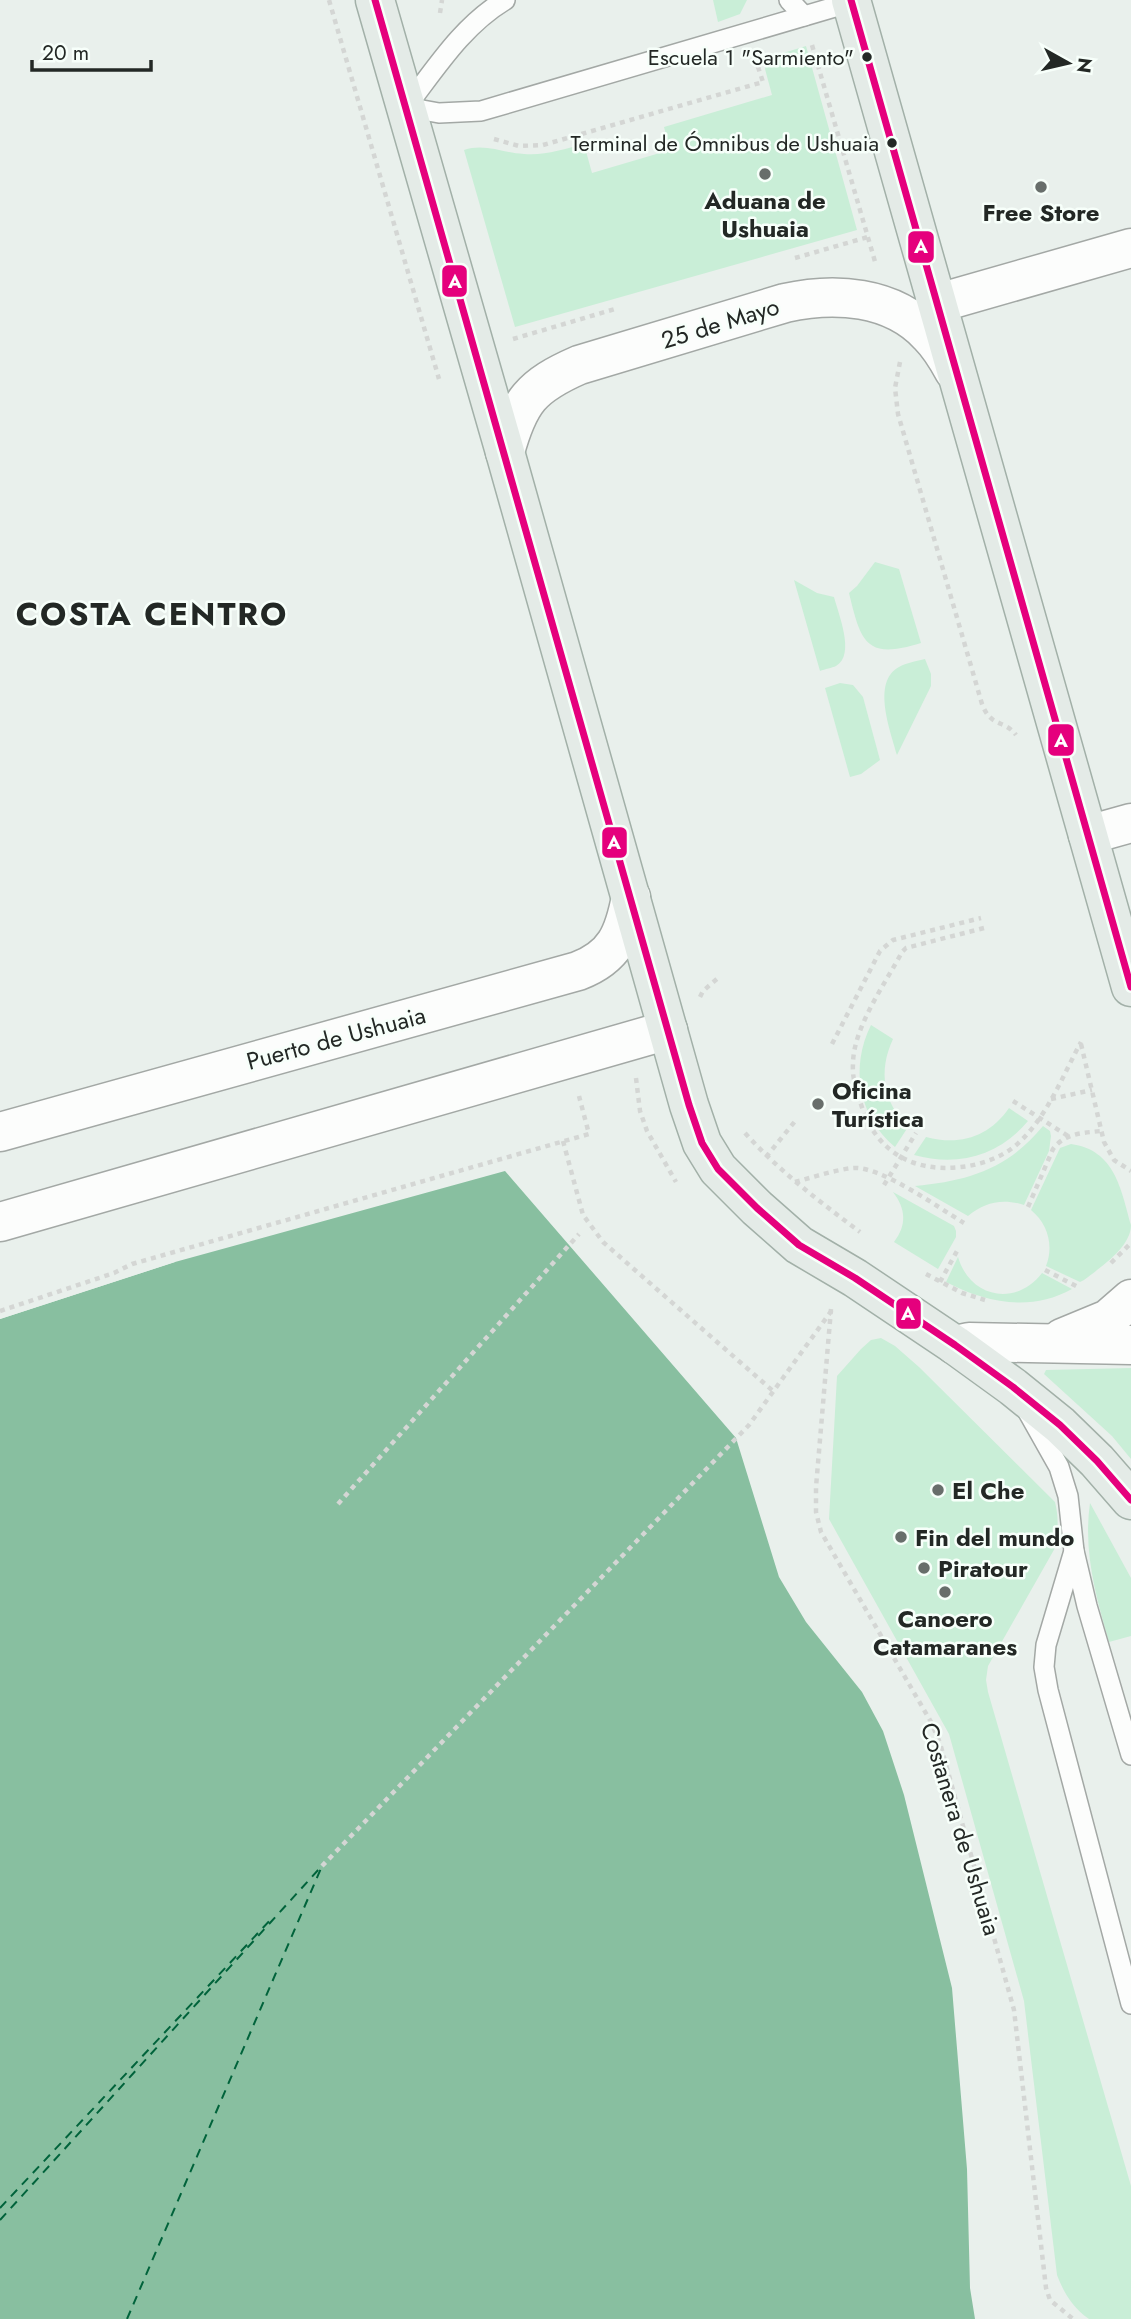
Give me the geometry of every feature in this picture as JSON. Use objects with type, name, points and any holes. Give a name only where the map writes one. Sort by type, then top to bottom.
[{"type":"main road","points":[[375,0],[702,1143],[718,1169],[799,1245],[855,1278],[1013,1387],[1079,1443],[1131,1500]]},
{"type":"main road","points":[[851,1],[1131,987]]},
{"type":"street","points":[[935,304],[1131,248]]},
{"type":"street","name":"25 de Mayo","points":[[505,452],[523,403],[555,375],[579,365],[812,297],[838,296],[863,300],[888,308],[911,320],[928,333],[955,373]]},
{"type":"street","points":[[1088,835],[1131,823]]},
{"type":"street","name":"Puerto de Ushuaia","points":[[0,1132],[578,971],[594,965],[615,944],[625,925],[631,897]]},
{"type":"street","points":[[0,1222],[668,1030]]},
{"type":"street","points":[[1050,1343],[1108,1319],[1131,1299]]},
{"type":"street","points":[[955,1345],[969,1342],[1131,1345]]},
{"type":"lane","points":[[505,0],[473,23],[452,45],[406,107],[448,114],[481,111],[851,1]]},
{"type":"lane","points":[[789,0],[804,16]]},
{"type":"lane","points":[[1013,1387],[1059,1467],[1068,1496],[1074,1551],[1087,1606],[1131,1755]]},
{"type":"lane","points":[[1074,1551],[1046,1645],[1044,1667],[1131,2004]]},
{"type":"path","points":[[804,16],[888,308],[900,361],[895,388],[898,414],[982,704],[986,715],[1016,734],[1019,746]]},
{"type":"path","points":[[484,137],[519,146],[543,145],[763,82],[758,61],[762,55]]},
{"type":"path","points":[[832,1044],[886,944],[981,918]]},
{"type":"path","points":[[984,928],[906,948],[902,952],[858,1036],[853,1064],[855,1084],[870,1129],[884,1145],[913,1163],[950,1168],[972,1166],[994,1159],[1028,1134],[1081,1042],[1104,1142],[1114,1160],[1131,1171]]},
{"type":"path","points":[[699,999],[703,991],[719,978]]},
{"type":"path","points":[[0,1311],[114,1273],[132,1264],[589,1134],[569,1058]]},
{"type":"path","points":[[1050,1099],[1092,1090]]},
{"type":"path","points":[[1013,1101],[1068,1136]]},
{"type":"path","points":[[1027,1207],[1059,1141],[1068,1136],[1101,1131]]},
{"type":"path","points":[[745,1132],[766,1156],[795,1182],[863,1234]]},
{"type":"path","points":[[884,1185],[916,1133]]},
{"type":"path","points":[[563,1142],[583,1215],[603,1242],[774,1391]]},
{"type":"path","points":[[795,1182],[853,1168],[873,1171],[964,1223]]},
{"type":"path","points":[[338,1504],[579,1234]]},
{"type":"path","points":[[1105,1268],[1131,1243]]},
{"type":"path","points":[[940,1282],[957,1251]]},
{"type":"path","points":[[1045,1270],[1079,1288]]},
{"type":"path","points":[[921,1271],[961,1293],[995,1302]]},
{"type":"path","points":[[322,1866],[750,1425],[855,1278]]},
{"type":"path","points":[[1073,1292],[1087,1282]]},
{"type":"path","name":"Costanera de Ushuaia","points":[[832,1310],[816,1512],[821,1532],[831,1552],[931,1722],[940,1743],[1014,2010],[1046,2288],[1050,2301],[1073,2319]]},
{"type":"shaded area","points":[[713,0],[747,0],[740,14],[718,22]]},
{"type":"shaded area","points":[[806,46],[857,230],[515,327],[464,150],[479,148],[539,154],[584,144],[592,173],[670,150],[664,127],[772,95],[765,69],[767,58]]},
{"type":"shaded area","points":[[875,562],[899,569],[921,643],[903,648],[877,648],[863,635],[849,593]]},
{"type":"shaded area","points":[[794,580],[817,593],[834,597],[845,644],[842,661],[836,666],[820,671]]},
{"type":"shaded area","points":[[925,659],[931,674],[931,686],[897,755],[885,708],[886,684],[891,674],[899,667]]},
{"type":"shaded area","points":[[840,683],[853,685],[863,697],[880,760],[861,774],[850,777],[825,688]]},
{"type":"shaded area","points":[[871,1025],[893,1039],[885,1063],[886,1086],[893,1107],[908,1127],[895,1147],[882,1135],[873,1121],[861,1090],[861,1057]]},
{"type":"shaded area","points":[[1009,1108],[1028,1121],[1017,1133],[991,1150],[962,1159],[946,1160],[914,1155],[926,1137],[950,1140],[973,1137],[992,1126]]},
{"type":"shaded area","points":[[1043,1126],[1050,1131],[1049,1151],[1024,1205],[994,1203],[981,1207],[968,1216],[915,1186],[952,1181],[1001,1163],[1030,1141]]},
{"type":"shaded area","points":[[1071,1144],[1098,1154],[1107,1163],[1119,1185],[1131,1225],[1130,1233],[1121,1249],[1080,1282],[1046,1266],[1048,1236],[1042,1222],[1031,1210],[1060,1148]]},
{"type":"shaded area","points":[[505,1171],[736,1438],[779,1577],[806,1622],[862,1692],[883,1731],[904,1795],[952,1988],[967,2169],[970,2288],[975,2319],[0,2319],[0,1319],[175,1262]]},
{"type":"shaded area","points":[[893,1192],[954,1226],[956,1237],[938,1269],[894,1242],[901,1229],[903,1217]]},
{"type":"shaded area","points":[[958,1257],[973,1282],[995,1293],[1020,1291],[1042,1273],[1072,1289],[1041,1301],[993,1300],[946,1282]]},
{"type":"shaded area","points":[[881,1338],[895,1346],[919,1367],[1055,1502],[1058,1525],[1055,1548],[988,1666],[986,1680],[1131,2186],[1131,2319],[1089,2319],[1069,2299],[1057,2275],[1024,2001],[949,1734],[829,1519],[837,1376],[871,1340]]},
{"type":"shaded area","points":[[1131,1368],[1131,1459],[1112,1436],[1044,1374],[1046,1370]]},
{"type":"shaded area","points":[[1090,1503],[1131,1578],[1131,1636],[1109,1642],[1095,1591],[1090,1556]]},
{"type":"pier","points":[[174,1258],[175,1262],[0,1319],[0,1315]]},
{"type":"ferry route","points":[[127,2319],[322,1866]]},
{"type":"ferry route","points":[[0,2220],[319,1869]]},
{"type":"ferry route","points":[[0,2208],[273,1917]]},
{"type":"transit line","name":"A","points":[[375,0],[702,1143],[718,1169],[799,1245],[855,1278],[1013,1387],[1060,1425],[1097,1461],[1131,1500]]},
{"type":"transit line","name":"A","points":[[851,0],[1131,987]]},
{"type":"place","name":"Escuela 1 \"Sarmiento\"","points":[[867,57]]},
{"type":"place","name":"Terminal de Ómnibus de Ushuaia","points":[[892,143]]},
{"type":"place","name":"Aduana de Ushuaia","points":[[765,174]]},
{"type":"place","name":"Free Store","points":[[1041,187]]},
{"type":"place","name":"Oficina Turística","points":[[818,1104]]},
{"type":"place","name":"El Che","points":[[938,1490]]},
{"type":"place","name":"Fin del mundo","points":[[901,1537]]},
{"type":"place","name":"Piratour","points":[[924,1568]]},
{"type":"place","name":"Canoero Catamaranes","points":[[945,1592]]},
{"type":"district","name":"COSTA CENTRO","points":[[152,614]]}]
